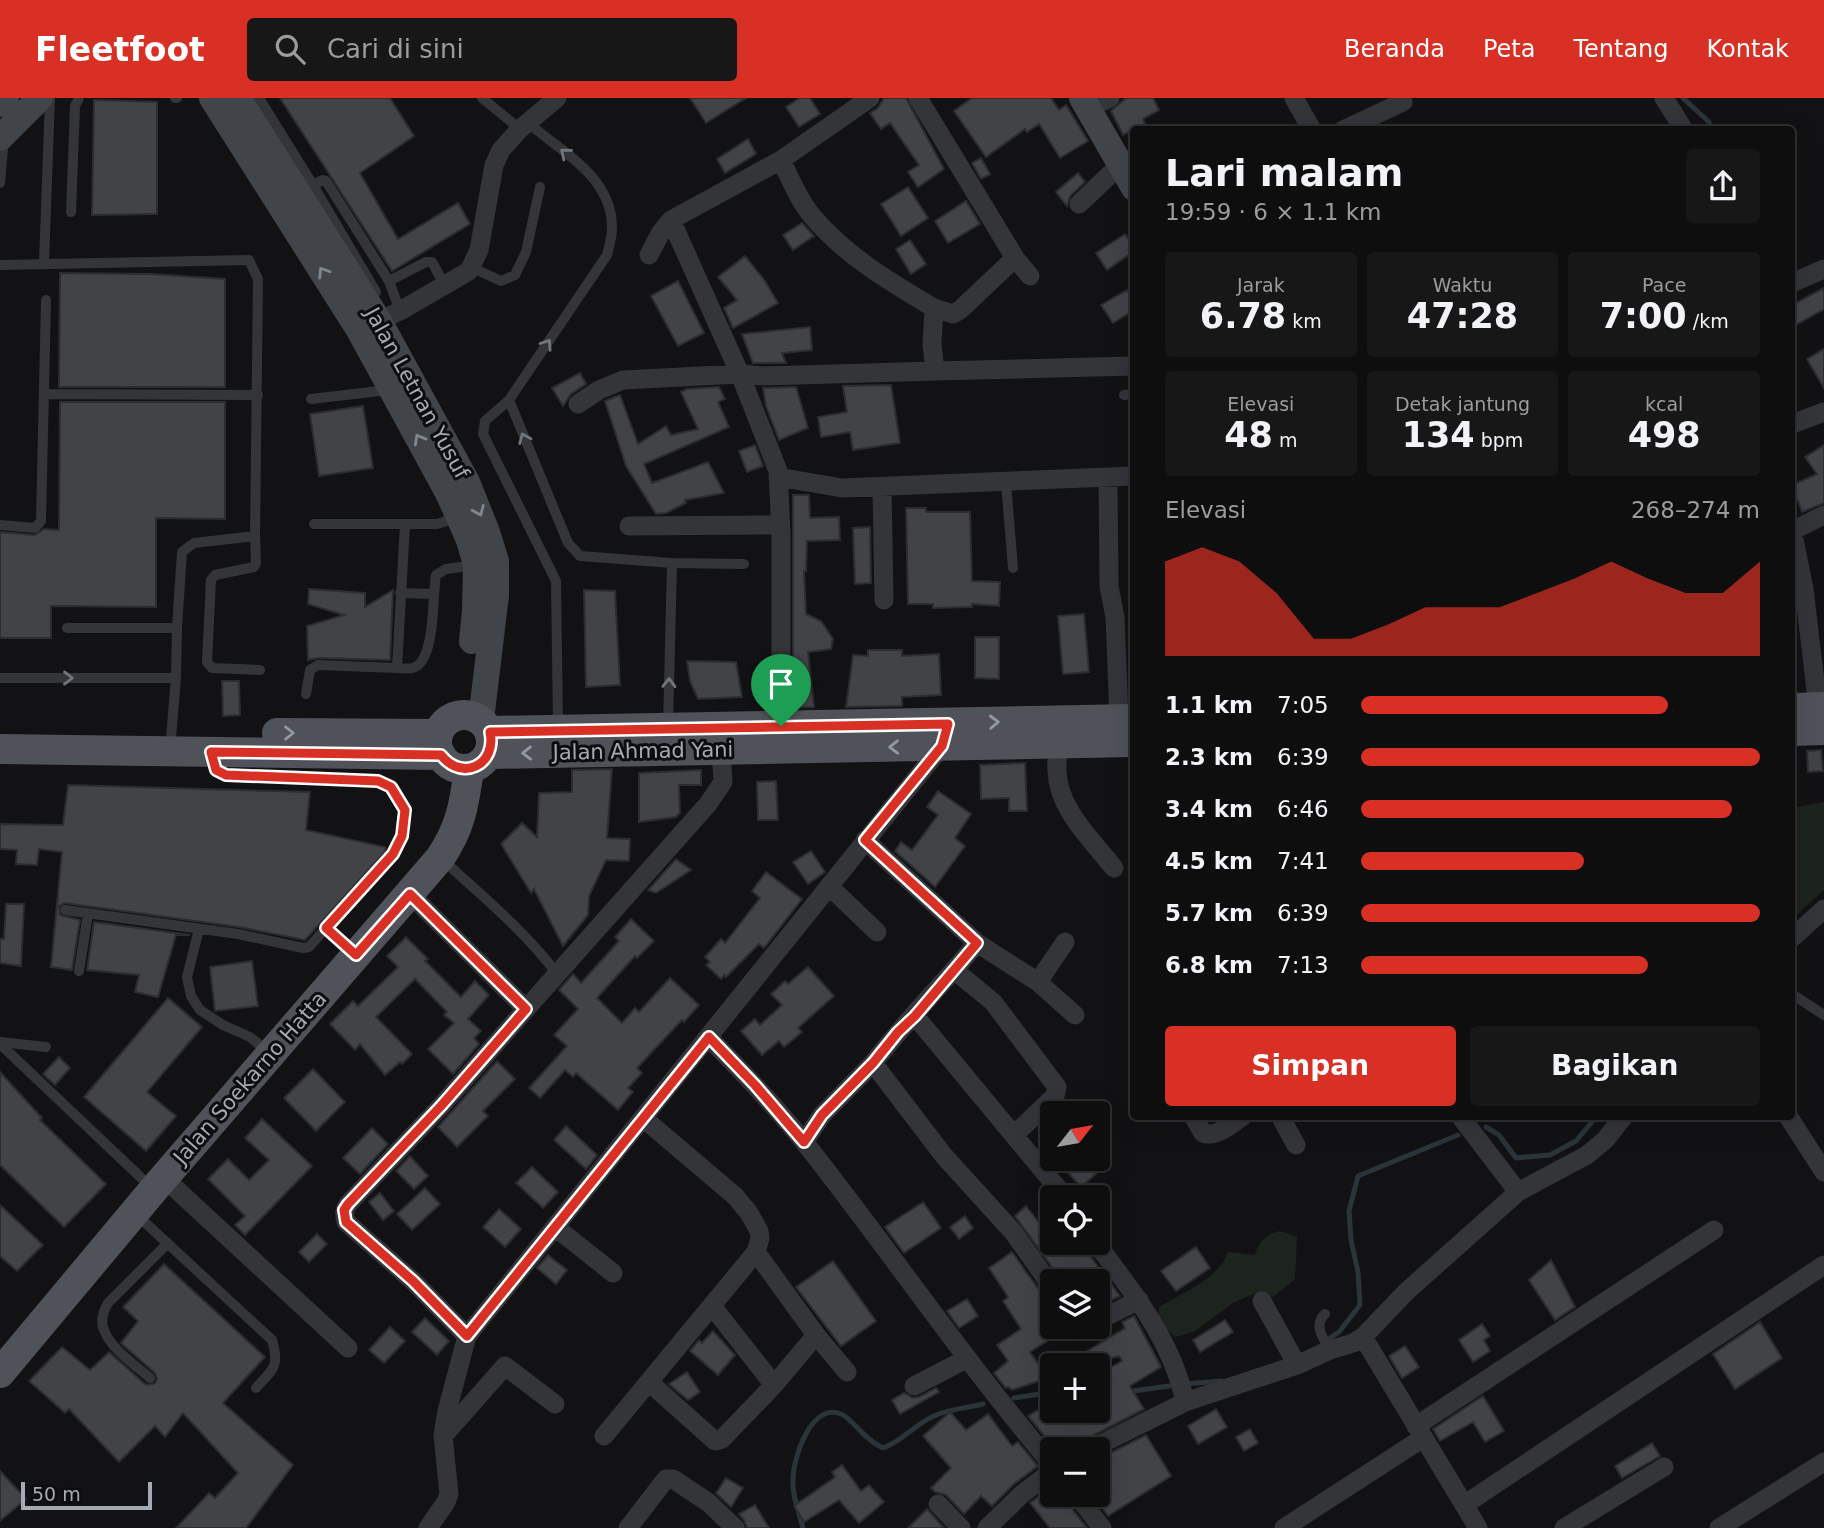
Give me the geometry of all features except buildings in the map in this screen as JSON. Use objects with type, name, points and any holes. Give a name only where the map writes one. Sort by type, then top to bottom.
[{"type":"main road","points":[[1795,729],[1814,713]]},
{"type":"main road","points":[[448,720],[478,738],[450,765],[440,744],[448,720]]},
{"type":"main road","name":"Jalan Ahmad Yani","points":[[478,738],[668,739],[781,726],[1059,744],[1129,727]]},
{"type":"main road","name":"Jalan Ahmad Yani","points":[[478,738],[558,729],[668,739],[721,750],[945,735],[1129,727]]},
{"type":"main road","points":[[0,729],[171,742],[211,752],[440,744]]},
{"type":"main road","name":"Jalan Soekarno Hatta","points":[[0,1373],[159,1184],[260,1045],[410,894],[440,858],[454,836],[461,818],[478,738]]},
{"type":"main road","points":[[0,749],[171,742],[440,744]]},
{"type":"street","points":[[0,104],[6,98]]},
{"type":"street","points":[[2,137],[40,98]]},
{"type":"street","name":"Jalan Letnan Yusuf","points":[[212,98],[382,320],[392,389],[486,563]]},
{"type":"street","name":"Jalan Letnan Yusuf","points":[[238,98],[382,320],[467,482],[487,532],[486,563],[475,611],[478,738]]},
{"type":"street","points":[[382,320],[468,271],[479,250],[494,165],[501,150],[557,98]]},
{"type":"street","points":[[698,191],[792,141],[854,98]]},
{"type":"street","points":[[649,255],[671,220],[781,160],[870,98]]},
{"type":"street","points":[[918,98],[1015,258],[1030,276]]},
{"type":"street","points":[[1294,98],[1310,126]]},
{"type":"street","points":[[1664,98],[1682,126]]},
{"type":"street","points":[[1094,101],[1130,181]]},
{"type":"street","points":[[1352,126],[1403,102]]},
{"type":"street","points":[[781,160],[812,216],[861,262],[933,308],[953,314],[960,310],[1015,258]]},
{"type":"street","points":[[1079,204],[1121,164]]},
{"type":"street","points":[[671,220],[740,374],[778,477],[781,726]]},
{"type":"street","points":[[1795,282],[1824,269]]},
{"type":"street","points":[[933,308],[932,344],[935,371]]},
{"type":"street","points":[[578,404],[599,390],[623,380],[740,374],[764,376],[1130,366]]},
{"type":"street","points":[[1795,424],[1824,412]]},
{"type":"street","points":[[778,477],[842,488],[1130,476]]},
{"type":"street","points":[[1108,477],[1109,586],[1129,727]]},
{"type":"street","points":[[882,487],[884,600]]},
{"type":"street","points":[[1795,529],[1824,515]]},
{"type":"street","points":[[629,526],[780,526]]},
{"type":"street","points":[[1795,545],[1804,589],[1814,713]]},
{"type":"street","points":[[428,1528],[449,1494],[443,1435],[467,1336],[709,1037],[945,735]]},
{"type":"street","points":[[1059,744],[1057,772],[1062,798],[1114,868]]},
{"type":"street","points":[[467,1336],[413,1281],[346,1222],[344,1210],[441,1106],[708,804],[723,782],[721,750]]},
{"type":"street","points":[[865,840],[977,943],[1038,982],[1075,1015]]},
{"type":"street","points":[[829,886],[877,932]]},
{"type":"street","points":[[410,894],[526,1009]]},
{"type":"street","points":[[1795,935],[1824,909]]},
{"type":"street","points":[[1038,982],[1065,942]]},
{"type":"street","points":[[804,1142],[822,1115],[873,1063],[977,943]]},
{"type":"street","points":[[954,970],[993,1002],[1057,1087],[1055,1096],[1014,1135]]},
{"type":"street","points":[[915,1016],[1055,1185]]},
{"type":"street","points":[[709,1037],[804,1142],[966,1359],[1040,1450]]},
{"type":"street","points":[[873,1063],[961,1176],[1014,1233],[1040,1270]]},
{"type":"street","points":[[604,1436],[756,1252],[760,1238],[749,1213],[735,1196],[643,1118]]},
{"type":"street","points":[[1195,1120],[1208,1136],[1218,1133],[1236,1120]]},
{"type":"street","points":[[1282,1120],[1296,1145]]},
{"type":"street","points":[[1463,1120],[1518,1192]]},
{"type":"street","points":[[1110,1439],[1184,1398],[1294,1359],[1326,1344],[1353,1343],[1363,1337],[1406,1292],[1518,1192],[1587,1154],[1605,1140],[1621,1120]]},
{"type":"street","points":[[1791,1120],[1824,1172]]},
{"type":"street","points":[[159,1184],[348,1348]]},
{"type":"street","points":[[555,1227],[613,1273]]},
{"type":"street","points":[[1284,1528],[1307,1522],[1479,1387],[1714,1230]]},
{"type":"street","points":[[756,1252],[816,1335],[847,1372]]},
{"type":"street","points":[[1105,1255],[1139,1300],[1174,1366],[1184,1398]]},
{"type":"street","points":[[1464,1505],[1824,1265]]},
{"type":"street","points":[[1110,1314],[1139,1300]]},
{"type":"street","points":[[1262,1301],[1294,1359]]},
{"type":"street","points":[[712,1306],[774,1385]]},
{"type":"street","points":[[650,1383],[715,1441],[722,1439],[774,1385],[816,1335]]},
{"type":"street","points":[[1363,1337],[1478,1528]]},
{"type":"street","points":[[914,1386],[966,1359]]},
{"type":"street","points":[[443,1435],[505,1366],[555,1404]]},
{"type":"street","points":[[1719,1528],[1824,1462]]},
{"type":"street","points":[[1564,1528],[1664,1467]]},
{"type":"street","points":[[628,1528],[666,1479],[673,1479],[709,1503],[735,1528]]},
{"type":"street","points":[[987,1528],[1040,1480]]},
{"type":"street","points":[[938,1504],[961,1528]]},
{"type":"street","points":[[1086,1507],[1102,1528]]},
{"type":"lane","points":[[44,263],[50,98]]},
{"type":"lane","points":[[71,212],[75,106],[79,98]]},
{"type":"lane","points":[[259,98],[313,185],[382,320]]},
{"type":"lane","points":[[482,98],[587,170],[607,196],[612,229],[607,255],[509,400],[485,421],[483,434],[556,581],[558,729]]},
{"type":"lane","points":[[0,183],[2,137]]},
{"type":"lane","points":[[313,185],[326,181],[389,281],[382,320]]},
{"type":"lane","points":[[468,271],[473,268],[501,281],[515,275],[526,252],[540,187]]},
{"type":"lane","points":[[0,265],[249,260],[258,279],[254,567],[215,575],[211,580],[207,662],[212,668],[260,670]]},
{"type":"lane","points":[[389,281],[426,262],[432,262],[445,286]]},
{"type":"lane","points":[[0,525],[36,528],[40,525],[46,300]]},
{"type":"lane","points":[[311,400],[392,389]]},
{"type":"lane","points":[[44,394],[258,396]]},
{"type":"lane","points":[[509,400],[568,543],[580,556],[672,563],[744,564]]},
{"type":"lane","points":[[1006,483],[1013,568]]},
{"type":"lane","points":[[314,524],[437,524],[459,517]]},
{"type":"lane","points":[[397,668],[404,524]]},
{"type":"lane","points":[[171,742],[182,552],[194,543],[255,536]]},
{"type":"lane","points":[[306,694],[310,670],[318,665],[415,668],[425,659],[431,636],[436,575],[446,569],[486,563]]},
{"type":"lane","points":[[668,739],[672,563]]},
{"type":"lane","points":[[400,593],[433,594]]},
{"type":"lane","points":[[67,628],[177,628]]},
{"type":"lane","points":[[0,678],[176,678]]},
{"type":"lane","points":[[65,910],[238,934],[306,948],[330,932],[393,854],[402,836],[405,810],[391,787],[378,781],[226,775],[216,770],[211,752]]},
{"type":"lane","points":[[440,858],[526,938],[557,974]]},
{"type":"lane","points":[[79,971],[88,914]]},
{"type":"lane","points":[[199,929],[187,977],[191,996],[201,1010],[260,1045]]},
{"type":"lane","points":[[330,932],[351,951]]},
{"type":"lane","points":[[1795,996],[1824,1015]]},
{"type":"lane","points":[[0,1043],[46,1047]]},
{"type":"lane","points":[[0,1043],[159,1184]]},
{"type":"lane","points":[[135,1213],[272,1340],[277,1357],[273,1369],[256,1388]]},
{"type":"lane","points":[[150,1378],[117,1349],[104,1330],[104,1312],[107,1303],[168,1243]]},
{"type":"lane","points":[[1325,1314],[1318,1324],[1326,1344]]},
{"type":"shaded area","points":[[1824,802],[1824,890],[1795,916],[1795,807]]},
{"type":"shaded area","points":[[1280,1231],[1297,1237],[1295,1279],[1273,1297],[1253,1294],[1233,1303],[1195,1331],[1175,1337],[1159,1321],[1159,1307],[1209,1277],[1217,1270],[1228,1252],[1255,1255],[1264,1239]]},
{"type":"waterway","points":[[1683,98],[1709,122],[1710,126]]},
{"type":"waterway","points":[[1486,1127],[1499,1135],[1516,1158],[1550,1155],[1576,1141],[1594,1120]]},
{"type":"waterway","points":[[1324,1342],[1339,1332],[1360,1305],[1349,1211],[1358,1176],[1458,1135]]},
{"type":"waterway","points":[[1185,1384],[1221,1381]]},
{"type":"waterway","points":[[1126,1392],[1176,1385]]},
{"type":"waterway","points":[[1014,1398],[1040,1394]]},
{"type":"waterway","points":[[803,1528],[794,1492],[794,1470],[800,1446],[821,1416],[830,1412],[841,1414],[883,1448],[934,1416],[983,1404]]},
{"type":"route","points":[[948,724],[942,746],[865,840],[977,943],[873,1063],[822,1115],[804,1142],[709,1037],[467,1336],[413,1281],[346,1222],[344,1210],[526,1009],[410,894],[356,955],[326,928],[393,854],[402,836],[405,810],[391,787],[378,781],[226,775],[216,770],[211,752],[441,755],[456,768],[469,769],[481,764],[489,754],[490,732],[781,726],[948,724]]}]
